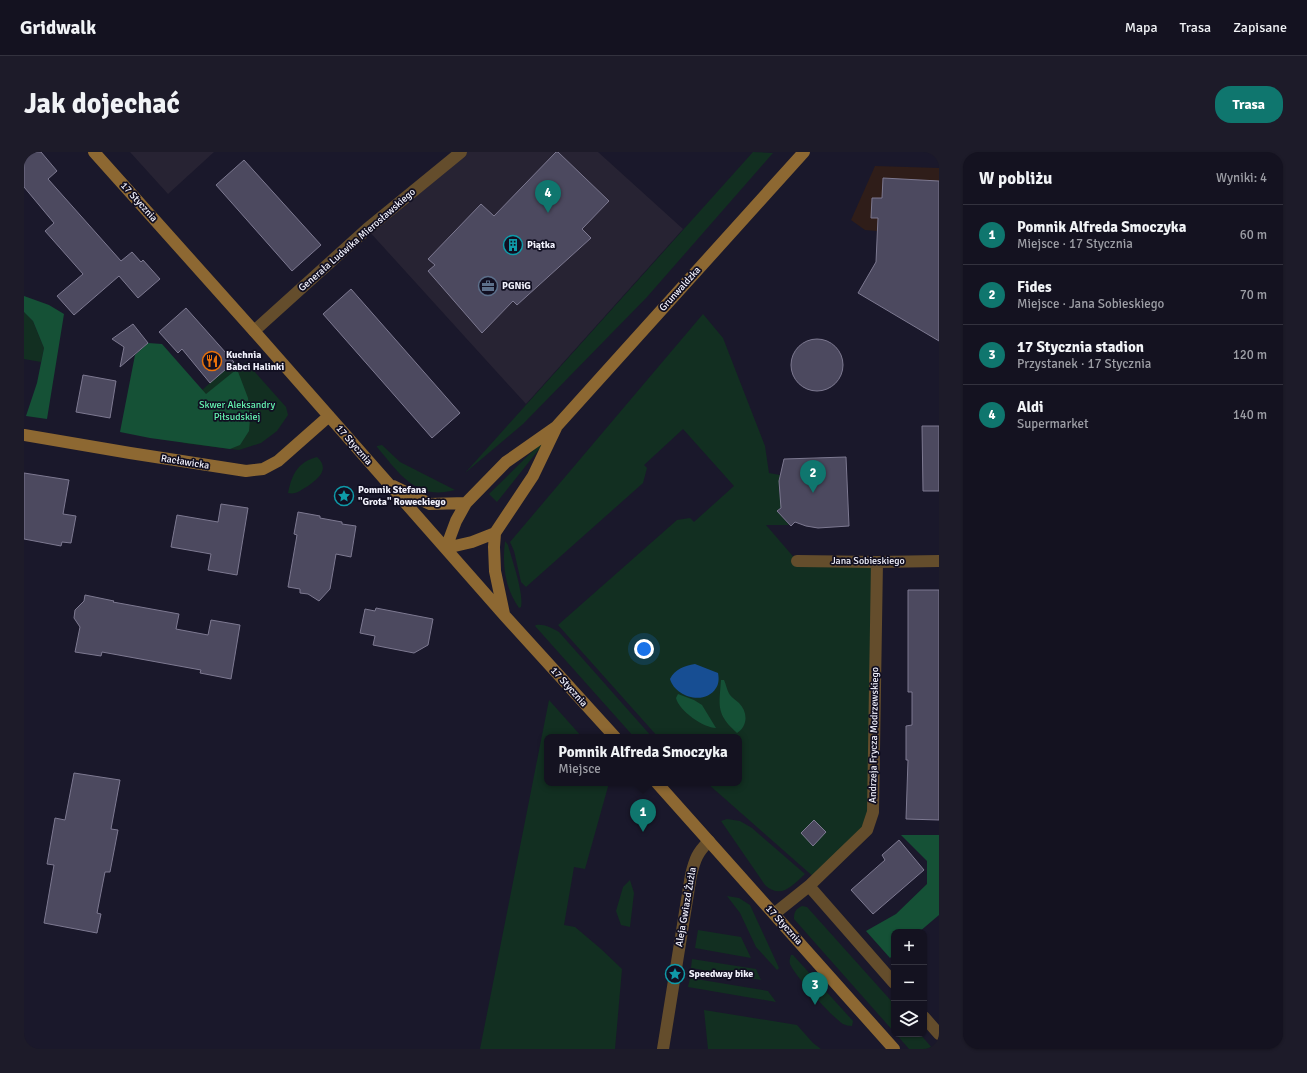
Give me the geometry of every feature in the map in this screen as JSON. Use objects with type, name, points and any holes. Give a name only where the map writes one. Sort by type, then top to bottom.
[{"type":"street","name":"17 Stycznia","points":[[94,152],[505,616],[612,734]]},
{"type":"street","name":"Generała Ludwika Mierosławskiego","points":[[254,331],[367,229],[461,152]]},
{"type":"street","name":"Grunwaldzka","points":[[446,548],[456,521],[466,503],[506,462],[556,427],[804,152]]},
{"type":"street","name":"Racławicka","points":[[24,435],[130,454],[246,472],[263,469],[278,461],[329,416]]},
{"type":"street","name":"Grunwaldzka","points":[[495,533],[533,476],[556,427]]},
{"type":"street","points":[[388,484],[430,504],[466,503]]},
{"type":"street","points":[[446,548],[472,542],[495,533],[495,571],[505,616]]},
{"type":"street","name":"Jana Sobieskiego","points":[[797,560],[877,562],[939,561]]},
{"type":"street","name":"Andrzeja Frycza Modrzewskiego","points":[[774,914],[809,886],[867,830],[873,812],[877,562]]},
{"type":"street","name":"17 Stycznia","points":[[660,786],[894,1049]]},
{"type":"street","name":"Aleja Gwiazd Żużla","points":[[663,1049],[691,875],[694,862],[699,851],[709,841]]},
{"type":"street","points":[[809,886],[891,980]]},
{"type":"street","points":[[927,1020],[939,1034]]},
{"type":"shaded area","points":[[130,152],[214,152],[168,194]]},
{"type":"shaded area","points":[[461,152],[598,152],[683,229],[526,404],[367,229]]},
{"type":"shaded area","points":[[875,166],[939,168],[939,338],[932,338],[933,315],[877,246],[877,231],[865,230],[851,220]]},
{"type":"green space","points":[[753,152],[773,153],[647,297],[523,424],[465,473]]},
{"type":"green space","points":[[24,296],[49,305],[64,314],[47,419],[26,416],[37,383],[44,348],[33,321],[24,312]]},
{"type":"green space","points":[[24,312],[33,321],[44,348],[41,362],[24,359]]},
{"type":"green space","points":[[703,314],[723,338],[765,446],[769,473],[780,475],[779,491],[784,505],[777,511],[789,525],[766,525],[797,561],[877,562],[867,830],[816,879],[710,786],[742,786],[742,734],[655,734],[558,625],[677,520],[690,518],[694,522],[734,486],[683,429],[644,465],[647,468],[643,483],[526,587],[521,582],[514,551],[510,542]]},
{"type":"green space","points":[[148,343],[162,344],[206,394],[237,369],[248,398],[250,419],[249,431],[240,445],[230,449],[150,438],[120,432],[135,355]]},
{"type":"green space","name":"Skwer Aleksandry Piłsudskiej","points":[[234,362],[240,367],[246,362],[286,407],[288,415],[277,431],[261,443],[239,450],[183,443],[202,390]]},
{"type":"green space","points":[[542,442],[544,443],[497,502],[489,494]]},
{"type":"green space","points":[[382,445],[400,462],[455,490],[429,492],[419,488],[401,475],[377,447]]},
{"type":"green space","points":[[317,457],[323,465],[322,473],[316,480],[298,492],[288,493],[297,470],[305,462]]},
{"type":"green space","points":[[505,541],[508,545],[515,568],[521,594],[521,607],[519,608],[510,593],[504,568]]},
{"type":"green space","points":[[535,626],[545,626],[559,632],[649,734],[631,734]]},
{"type":"green space","points":[[721,680],[724,680],[730,695],[744,710],[746,719],[745,723],[741,730],[737,733],[725,720],[720,710]]},
{"type":"green space","points":[[678,694],[694,700],[702,705],[716,728],[699,722],[687,713],[678,703],[676,698]]},
{"type":"green space","points":[[549,700],[579,734],[544,734],[544,786],[608,786],[585,869],[574,867],[564,925],[575,927],[622,969],[615,1049],[480,1049]]},
{"type":"green space","points":[[727,819],[740,821],[752,828],[805,874],[791,886],[782,891],[776,891],[765,885],[721,821]]},
{"type":"green space","points":[[901,835],[939,835],[939,915],[923,929],[891,929],[890,958],[866,931],[896,914],[927,884],[927,861]]},
{"type":"green space","points":[[630,880],[634,893],[630,927],[621,925],[616,911],[623,887]]},
{"type":"green space","points":[[727,896],[739,898],[750,905],[779,968],[777,970],[756,947],[740,913]]},
{"type":"green space","points":[[802,906],[807,907],[891,1001],[891,1029],[794,919],[795,911]]},
{"type":"green space","points":[[698,930],[741,937],[751,958],[695,948]]},
{"type":"green space","points":[[791,955],[793,955],[853,1021],[852,1026],[843,1024],[838,1020],[806,986],[790,964]]},
{"type":"green space","points":[[692,959],[756,969],[761,980],[691,968]]},
{"type":"green space","points":[[690,978],[768,991],[776,1002],[688,987]]},
{"type":"green space","points":[[704,1010],[797,1025],[813,1043],[821,1049],[708,1049]]},
{"type":"green space","points":[[899,1037],[923,1037],[933,1049],[909,1049]]},
{"type":"water","points":[[695,664],[718,673],[717,686],[711,694],[705,697],[698,698],[684,695],[678,691],[670,679],[680,668]]},
{"type":"building","points":[[24,152],[41,152],[57,171],[48,179],[121,261],[132,252],[141,262],[143,260],[160,279],[138,298],[119,276],[74,315],[57,296],[83,274],[45,231],[54,223],[24,187]]},
{"type":"building","name":"Piątka","points":[[556,152],[558,152],[609,201],[582,229],[591,238],[517,305],[513,301],[482,333],[428,271],[435,265],[428,259],[481,204],[494,216]]},
{"type":"building","points":[[244,160],[321,245],[292,271],[216,185]]},
{"type":"building","points":[[883,178],[939,181],[939,341],[858,293],[876,262],[878,218],[871,218],[872,198],[882,198]]},
{"type":"building","points":[[351,289],[460,413],[432,438],[323,314]]},
{"type":"building","points":[[186,308],[234,362],[210,383],[182,349],[178,353],[159,332]]},
{"type":"building","points":[[133,324],[148,343],[120,367],[124,347],[112,339]]},
{"type":"building","points":[[812,339],[822,339],[836,346],[843,360],[843,370],[836,384],[822,391],[812,391],[802,387],[795,380],[791,370],[791,360],[795,350],[802,343]]},
{"type":"building","points":[[83,375],[116,381],[110,418],[76,412]]},
{"type":"building","points":[[922,426],[939,426],[939,491],[923,491]]},
{"type":"building","points":[[846,457],[849,526],[818,528],[795,522],[791,526],[777,511],[781,508],[779,481],[784,459]]},
{"type":"building","points":[[24,473],[69,480],[63,514],[76,516],[71,543],[62,542],[61,546],[24,539]]},
{"type":"building","points":[[221,504],[248,508],[237,575],[208,570],[211,554],[171,547],[177,515],[218,522]]},
{"type":"building","points":[[298,512],[342,522],[342,524],[356,526],[351,557],[336,554],[330,589],[319,601],[308,594],[300,593],[300,589],[288,587],[297,535],[294,534]]},
{"type":"building","points":[[908,590],[939,590],[939,820],[906,819],[908,760],[906,760],[906,726],[912,725],[912,692],[908,692]]},
{"type":"building","points":[[85,595],[114,601],[113,602],[179,614],[176,629],[208,635],[211,620],[240,625],[231,679],[200,673],[201,670],[102,652],[101,656],[75,652],[80,627],[74,618],[75,610],[84,601]]},
{"type":"building","points":[[376,608],[433,619],[428,645],[414,653],[373,645],[375,636],[360,633],[365,609],[375,611]]},
{"type":"building","points":[[74,773],[120,780],[111,829],[118,830],[110,872],[105,872],[97,913],[101,914],[97,933],[44,923],[54,865],[47,864],[55,818],[65,820]]},
{"type":"building","points":[[814,820],[826,832],[813,846],[801,833]]},
{"type":"building","points":[[899,840],[924,870],[873,914],[851,890],[885,860],[882,855]]},
{"type":"place","name":"Aldi","points":[[548,213]]},
{"type":"place","name":"Piątka","points":[[513,245]]},
{"type":"place","name":"PGNiG","points":[[488,286]]},
{"type":"place","name":"Kuchnia Babci Halinki","points":[[212,361]]},
{"type":"place","name":"Fides","points":[[813,493]]},
{"type":"place","name":"Pomnik Stefana \"Grota\" Roweckiego","points":[[344,496]]},
{"type":"place","name":"Pomnik Alfreda Smoczyka","points":[[643,832]]},
{"type":"place","name":"Speedway bike","points":[[675,974]]},
{"type":"place","name":"17 Stycznia stadion","points":[[815,1005]]}]
